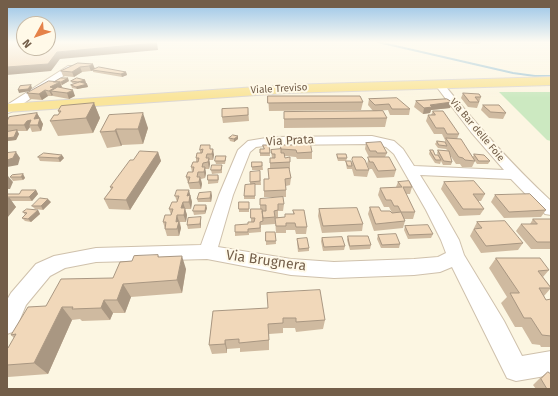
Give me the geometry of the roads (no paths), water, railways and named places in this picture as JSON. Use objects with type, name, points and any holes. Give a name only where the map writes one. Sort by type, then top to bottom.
[{"type":"main road","name":"Viale Treviso","points":[[7,109],[286,89],[551,82]]},
{"type":"street","name":"Viale Treviso","points":[[7,109],[71,68]]},
{"type":"street","name":"Via Bar delle Foie","points":[[440,84],[475,130],[515,175],[551,210]]},
{"type":"street","name":"Via Prata","points":[[207,252],[226,195],[244,150],[252,144],[272,141],[302,140],[383,141],[390,144],[399,152],[409,170]]},
{"type":"street","name":"Via Bar delle Foie","points":[[409,170],[515,175]]},
{"type":"street","points":[[409,170],[434,210],[450,240],[456,257],[496,329],[516,369],[551,363]]},
{"type":"street","name":"Via Brugnera","points":[[7,324],[18,299],[43,270],[61,261],[96,255],[207,252],[291,267],[334,270],[414,267],[440,264],[456,257]]},
{"type":"waterway","points":[[458,60],[513,73],[535,76],[551,76]]}]
